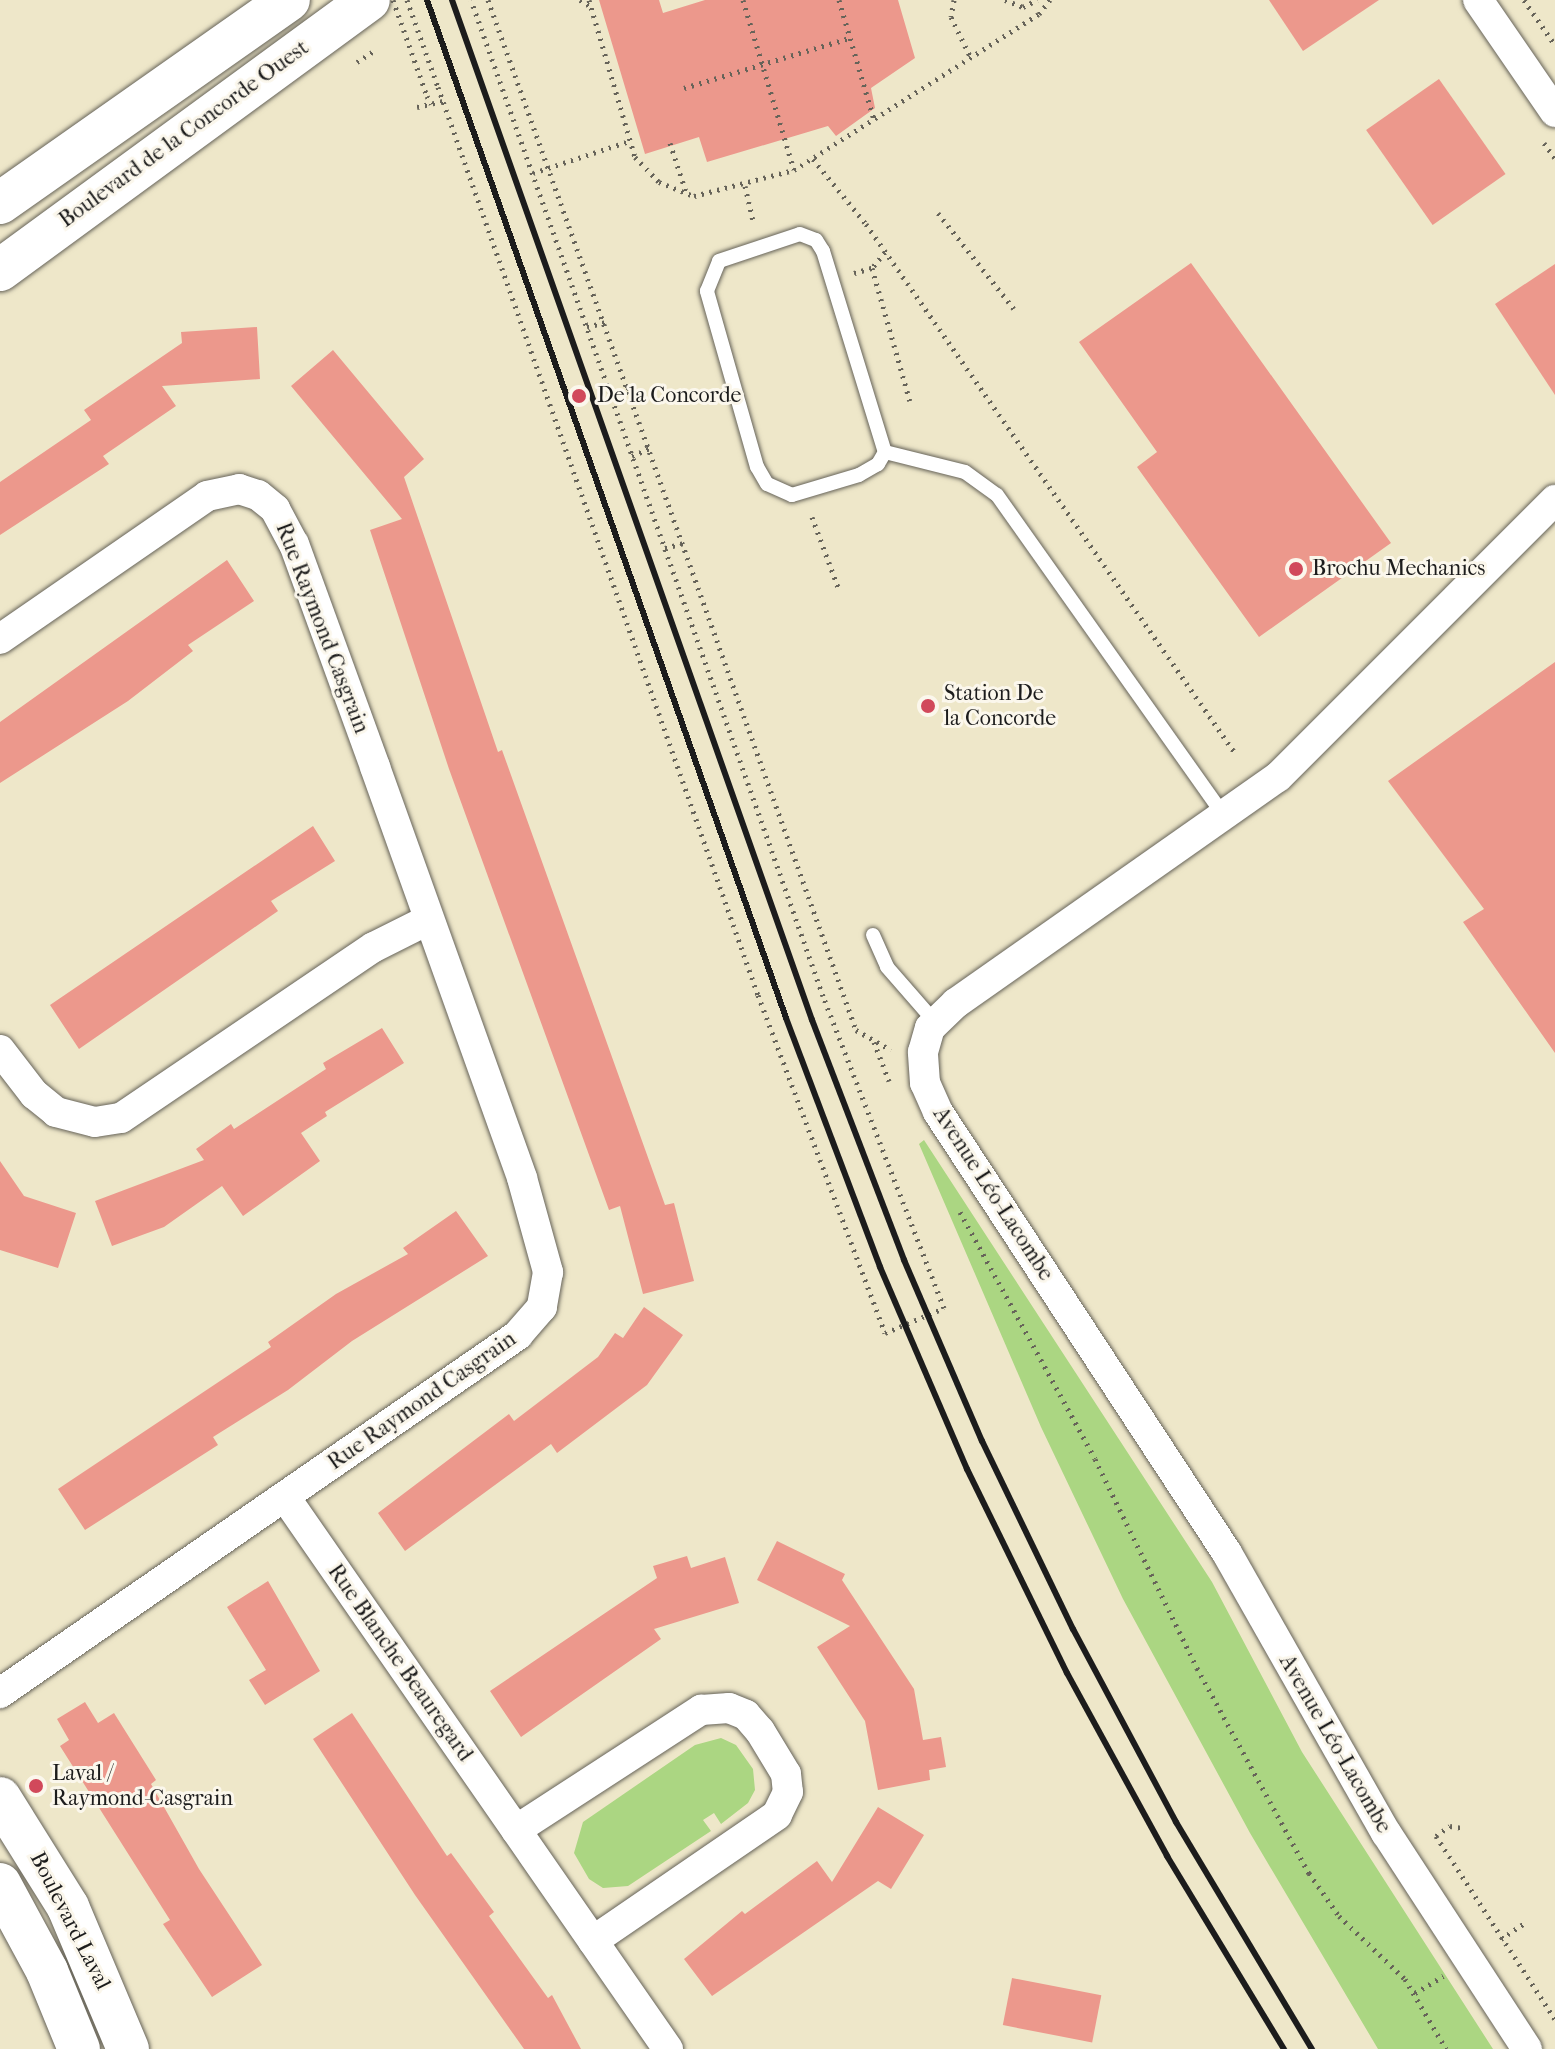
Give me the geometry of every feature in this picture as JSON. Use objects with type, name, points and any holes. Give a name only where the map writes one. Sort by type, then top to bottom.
[{"type":"street","points":[[0,203],[289,0]]},
{"type":"street","name":"Boulevard de la Concorde Ouest","points":[[0,270],[369,0]]},
{"type":"street","points":[[1478,0],[1555,112]]},
{"type":"street","name":"Rue Raymond Casgrain","points":[[0,639],[195,502],[227,489],[258,495],[275,509],[294,544],[547,1261],[545,1296],[518,1335],[0,1693]]},
{"type":"street","points":[[935,1022],[1225,817],[1299,758],[1555,500]]},
{"type":"street","points":[[0,1050],[34,1094],[56,1112],[95,1122],[121,1118],[374,947],[428,920]]},
{"type":"street","name":"Avenue Léo-Lacombe","points":[[935,1022],[926,1036],[923,1060],[927,1091],[938,1112],[1227,1553],[1386,1833],[1527,2049]]},
{"type":"street","name":"Rue Blanche Beauregard","points":[[285,1497],[668,2049]]},
{"type":"street","points":[[516,1830],[701,1710],[738,1711],[760,1731],[786,1774],[788,1792],[777,1815],[593,1941]]},
{"type":"street","name":"Boulevard Laval","points":[[0,1798],[68,1907],[128,2049]]},
{"type":"street","name":"Boulevard Laval","points":[[0,1884],[47,1971],[79,2049]]},
{"type":"lane","points":[[788,236],[816,240],[885,452],[870,469],[804,494],[783,493],[767,484],[755,459],[709,306],[709,280],[719,261],[788,236]]},
{"type":"lane","points":[[885,452],[965,472],[997,495],[1225,817]]},
{"type":"lane","points":[[873,935],[887,967],[935,1022]]},
{"type":"path","points":[[393,0],[431,104]]},
{"type":"path","points":[[407,0],[758,995],[885,1333],[944,1308],[823,996],[471,0]]},
{"type":"path","points":[[488,0],[535,123],[856,1030],[874,1041],[895,1097]]},
{"type":"path","points":[[580,0],[592,7]]},
{"type":"path","points":[[589,0],[630,141],[646,172],[687,195],[745,186],[794,170],[1039,14],[1050,0]]},
{"type":"path","points":[[743,0],[794,170]]},
{"type":"path","points":[[839,0],[874,120]]},
{"type":"path","points":[[954,0],[951,17],[971,58]]},
{"type":"path","points":[[1005,0],[1023,7],[1037,0]]},
{"type":"path","points":[[1524,0],[1555,45]]},
{"type":"path","points":[[684,88],[850,38]]},
{"type":"path","points":[[417,107],[443,101]]},
{"type":"path","points":[[533,173],[630,141]]},
{"type":"path","points":[[670,143],[687,195]]},
{"type":"path","points":[[813,159],[885,252],[1235,753]]},
{"type":"path","points":[[745,186],[750,210]]},
{"type":"path","points":[[938,213],[1014,309]]},
{"type":"path","points":[[885,252],[872,268],[910,401]]},
{"type":"path","points":[[587,327],[606,322]]},
{"type":"path","points":[[611,394],[629,387]]},
{"type":"path","points":[[632,456],[650,448]]},
{"type":"path","points":[[811,515],[838,587]]},
{"type":"path","points":[[665,548],[684,543]]},
{"type":"path","name":"Avenue Léo-Lacombe","points":[[958,1208],[1095,1459],[1197,1668],[1309,1873],[1339,1916],[1394,1965],[1415,1993],[1446,2049]]},
{"type":"path","points":[[1462,1828],[1450,1826],[1436,1836],[1555,2019]]},
{"type":"path","points":[[1501,1939],[1523,1924]]},
{"type":"path","points":[[1415,1993],[1444,1976]]},
{"type":"green space","points":[[924,1140],[1212,1582],[1302,1752],[1493,2049],[1378,2049],[1250,1833],[1123,1599],[1041,1427],[919,1144]]},
{"type":"green space","points":[[721,1738],[736,1745],[753,1769],[755,1790],[748,1803],[721,1824],[714,1813],[703,1820],[711,1831],[628,1886],[603,1888],[589,1879],[574,1853],[583,1822],[695,1745]]},
{"type":"building","points":[[599,0],[659,0],[663,13],[705,0],[898,0],[915,58],[871,88],[875,108],[836,136],[828,126],[707,162],[699,137],[645,154]]},
{"type":"building","points":[[1269,0],[1379,0],[1303,51]]},
{"type":"building","points":[[1439,79],[1506,174],[1433,225],[1366,130]]},
{"type":"building","points":[[1191,263],[1391,543],[1259,637],[1137,467],[1157,452],[1079,342]]},
{"type":"building","points":[[1555,264],[1555,395],[1495,304]]},
{"type":"building","points":[[257,327],[260,379],[162,386],[176,406],[103,456],[109,464],[0,535],[0,482],[91,420],[84,410],[182,343],[181,332]]},
{"type":"building","points":[[333,350],[424,459],[404,477],[498,752],[502,750],[665,1205],[674,1203],[694,1281],[643,1294],[620,1206],[609,1210],[449,769],[370,530],[402,519],[291,386]]},
{"type":"building","points":[[227,560],[254,601],[188,645],[193,651],[128,701],[0,783],[0,722]]},
{"type":"building","points":[[1555,662],[1555,1053],[1463,922],[1484,909],[1388,781]]},
{"type":"building","points":[[313,826],[335,861],[271,901],[278,911],[79,1049],[50,1005]]},
{"type":"building","points":[[382,1028],[404,1063],[325,1112],[327,1116],[301,1133],[320,1161],[243,1216],[222,1186],[164,1227],[112,1246],[95,1201],[204,1160],[196,1149],[231,1124],[234,1129],[326,1069],[323,1063]]},
{"type":"building","points":[[0,1161],[24,1196],[76,1213],[58,1268],[0,1250]]},
{"type":"building","points":[[456,1211],[488,1256],[352,1341],[288,1390],[213,1437],[218,1445],[85,1530],[58,1489],[271,1347],[268,1342],[336,1294],[408,1254],[403,1248]]},
{"type":"building","points":[[644,1307],[683,1335],[647,1385],[557,1453],[551,1444],[405,1551],[378,1513],[509,1414],[514,1421],[598,1357],[615,1333],[623,1338]]},
{"type":"building","points":[[777,1541],[845,1574],[842,1580],[914,1689],[923,1740],[941,1737],[946,1767],[929,1770],[930,1780],[878,1790],[865,1721],[817,1647],[850,1626],[757,1580]]},
{"type":"building","points":[[687,1556],[691,1568],[725,1557],[739,1603],[654,1629],[661,1639],[521,1737],[490,1691],[657,1578],[653,1566]]},
{"type":"building","points":[[268,1581],[320,1671],[265,1705],[249,1680],[266,1670],[227,1607]]},
{"type":"building","points":[[85,1702],[98,1723],[114,1713],[156,1780],[151,1784],[199,1869],[262,1965],[212,1997],[163,1924],[170,1920],[60,1746],[69,1740],[57,1719]]},
{"type":"building","points":[[352,1713],[447,1856],[451,1853],[494,1912],[489,1916],[548,1998],[552,1995],[581,2049],[524,2049],[415,1895],[313,1739]]},
{"type":"building","points":[[878,1807],[924,1835],[891,1889],[878,1881],[712,1996],[684,1959],[742,1911],[745,1914],[817,1861],[832,1882]]},
{"type":"building","points":[[1012,1978],[1101,1995],[1092,2042],[1003,2025]]},
{"type":"railway","points":[[427,0],[786,1018],[880,1267],[967,1469],[1067,1673],[1167,1856],[1284,2049]]},
{"type":"railway","points":[[452,0],[812,1020],[904,1260],[982,1441],[1073,1629],[1176,1822],[1312,2049]]},
{"type":"place","name":"De la Concorde","points":[[579,396]]},
{"type":"place","name":"Brochu Mechanics","points":[[1296,569]]},
{"type":"place","name":"Station De la Concorde","points":[[928,706]]},
{"type":"place","name":"Laval / Raymond-Casgrain","points":[[36,1786]]}]
